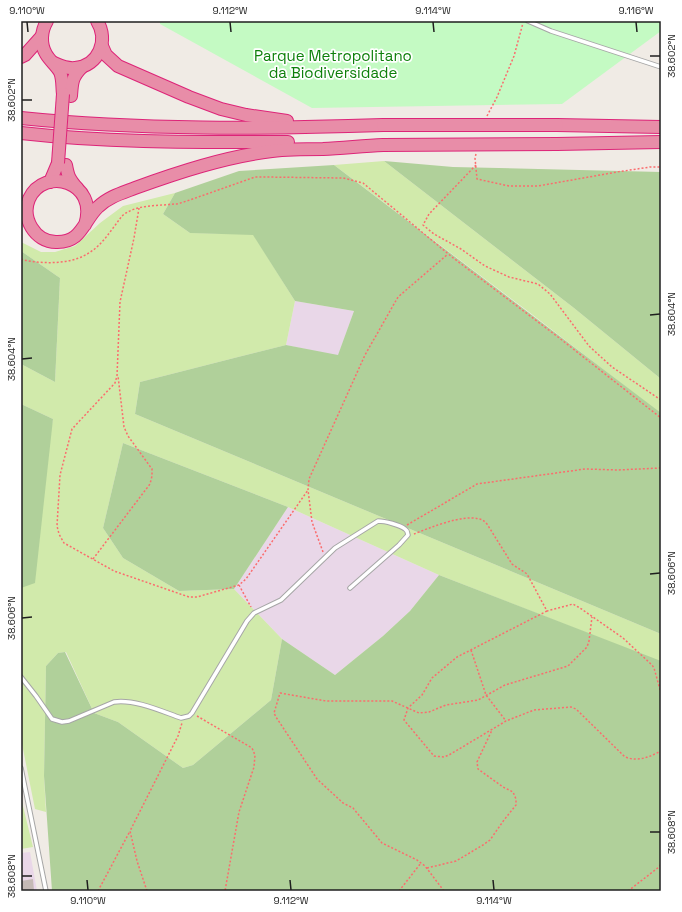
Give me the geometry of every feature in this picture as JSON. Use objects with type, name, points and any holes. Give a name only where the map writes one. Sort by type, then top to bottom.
[{"type":"highway","points":[[47,21],[44,26],[42,46],[59,72],[67,95]]},
{"type":"highway","points":[[50,182],[62,164],[67,95],[73,78],[82,67],[95,58],[102,46],[103,36],[101,27],[97,21]]},
{"type":"highway","points":[[21,58],[42,36]]},
{"type":"highway","points":[[102,46],[106,55],[118,66],[189,97],[221,109],[252,116],[286,121],[316,121],[383,125]]},
{"type":"highway","points":[[54,63],[68,68],[82,67]]},
{"type":"highway","points":[[21,118],[111,125],[187,127],[317,127],[383,125],[557,125],[661,127]]},
{"type":"highway","points":[[21,133],[105,140],[322,142],[383,145],[661,142]]},
{"type":"highway","points":[[82,193],[76,187],[59,181],[42,185],[35,190],[30,198],[24,202],[29,224],[40,237],[48,241],[66,241],[74,238],[81,232],[97,207],[110,198],[145,184],[210,163],[255,153],[293,149],[324,149],[383,145]]},
{"type":"highway","points":[[62,164],[70,181],[82,193],[86,200],[88,216],[85,225]]},
{"type":"lane","points":[[528,21],[551,31],[661,67]]},
{"type":"lane","points":[[21,677],[52,719],[62,722],[69,721],[114,702],[121,701],[134,702],[181,718],[189,716],[254,613],[281,600],[335,548],[378,521],[405,528],[408,535],[399,545],[350,588]]},
{"type":"lane","points":[[21,768],[46,891]]},
{"type":"path","points":[[497,97],[514,56],[523,21]]},
{"type":"path","points":[[475,158],[477,179],[509,186],[538,186],[617,172],[650,167],[661,167]]},
{"type":"path","points":[[476,166],[429,214],[423,225],[434,234],[461,248],[485,266],[509,277],[538,284],[550,294],[589,346],[612,367],[661,400]]},
{"type":"path","points":[[21,259],[48,263],[72,260],[88,254],[99,244],[126,212],[139,208],[176,204],[255,177],[343,178],[363,183],[448,254],[558,337],[661,418]]},
{"type":"path","points":[[139,208],[120,302],[117,373],[115,383],[72,429],[60,475],[57,526],[58,534],[64,543],[114,571],[189,597],[197,597],[239,585],[246,579],[308,490]]},
{"type":"path","points":[[325,558],[312,522],[308,490],[309,479],[362,362],[398,297],[448,254]]},
{"type":"path","points":[[93,559],[150,484],[152,476],[152,469],[128,436],[124,427],[117,373]]},
{"type":"path","points":[[402,528],[477,484],[585,469],[617,470],[661,468]]},
{"type":"path","points":[[408,535],[453,520],[477,518],[482,520],[487,524],[512,564],[527,574],[548,611]]},
{"type":"path","points":[[239,585],[254,613]]},
{"type":"path","points":[[661,693],[652,665],[622,638],[592,616],[572,604],[548,611],[457,657],[432,678],[422,695],[408,708],[404,720],[434,756],[444,757],[506,721],[534,710],[572,707],[576,709],[625,757],[631,759],[645,758],[661,751]]},
{"type":"path","points":[[444,891],[427,868],[421,863],[382,843],[353,808],[343,803],[317,779],[274,713],[280,693],[326,701],[392,701],[419,713],[429,712],[446,704],[478,700],[505,685],[568,666],[587,647],[592,616]]},
{"type":"path","points":[[471,650],[486,696],[506,721]]},
{"type":"path","points":[[192,713],[252,748],[255,754],[254,767],[239,812],[225,891]]},
{"type":"path","points":[[98,891],[178,736],[184,717]]},
{"type":"path","points":[[427,868],[456,861],[483,845],[490,840],[516,805],[516,799],[513,792],[503,787],[478,769],[477,762],[492,730]]},
{"type":"path","points":[[130,831],[137,861],[147,891]]},
{"type":"path","points":[[399,891],[421,863]]},
{"type":"path","points":[[628,891],[661,864]]},
{"type":"shaded area","points":[[295,301],[354,311],[338,356],[286,345]]},
{"type":"shaded area","points":[[288,507],[439,575],[410,611],[383,636],[335,675],[282,639],[234,589]]},
{"type":"shaded area","points":[[30,852],[37,891],[21,891],[21,853]]},
{"type":"green space","name":"Parque Metropolitano da Biodiversidade","points":[[160,21],[661,21],[661,31],[562,104],[312,108],[160,24]]},
{"type":"green space","points":[[384,161],[574,308],[661,379],[661,414],[334,165]]},
{"type":"green space","points":[[384,161],[453,167],[661,172],[661,379],[574,308]]},
{"type":"green space","points":[[334,165],[661,413],[661,634],[135,414],[140,382],[286,345],[338,355],[354,311],[295,301],[253,235],[190,233],[163,214],[175,193],[239,171]]},
{"type":"green space","points":[[175,193],[163,214],[190,233],[253,234],[295,301],[286,345],[140,382],[135,414],[661,634],[661,662],[439,575],[288,507],[123,443],[103,528],[123,558],[179,591],[234,589],[282,639],[271,700],[193,765],[183,768],[118,722],[94,713],[66,652],[58,653],[46,666],[44,776],[46,812],[35,809],[21,739],[21,587],[53,419],[21,404],[21,364],[55,382],[60,278],[21,251],[21,242],[41,252],[55,252],[75,246],[100,223],[123,206]]},
{"type":"green space","points":[[21,251],[60,278],[55,382],[21,364]]},
{"type":"green space","points":[[21,404],[53,419],[35,583],[21,588]]},
{"type":"green space","points":[[123,443],[288,507],[234,589],[179,591],[123,558],[103,528]]},
{"type":"green space","points":[[439,575],[661,661],[661,891],[52,891],[44,776],[46,666],[58,653],[65,652],[94,713],[118,722],[183,768],[193,765],[271,700],[282,639],[335,675],[383,636],[410,611]]},
{"type":"green space","points":[[21,798],[33,847],[21,849]]},
{"type":"building","points":[[33,879],[34,891],[21,891],[21,881]]}]
